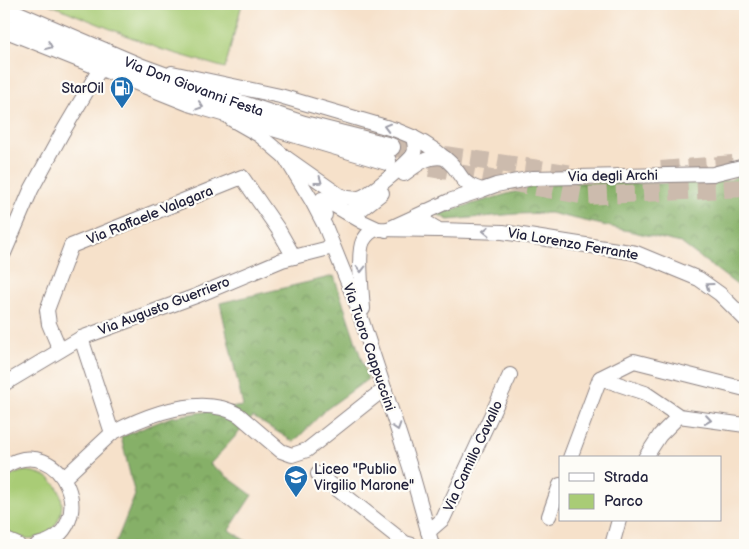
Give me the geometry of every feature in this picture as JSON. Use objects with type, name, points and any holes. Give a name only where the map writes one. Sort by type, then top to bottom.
[{"type":"main road","name":"Via Don Giovanni Festa","points":[[4,9],[142,68],[389,154],[222,113],[101,68],[4,28]]},
{"type":"street","points":[[4,252],[31,190],[101,68]]},
{"type":"street","points":[[142,68],[190,76],[280,96],[396,130],[413,137],[445,158],[452,164],[464,182],[482,190]]},
{"type":"street","points":[[222,113],[260,135],[285,157],[338,195],[348,199],[363,196],[379,185],[411,157],[415,149],[413,137]]},
{"type":"street","name":"Via Tuoro Cappuccini","points":[[285,157],[325,226],[364,326],[410,466],[430,539]]},
{"type":"street","points":[[346,212],[353,212],[364,208],[397,179],[423,161],[431,157],[445,158]]},
{"type":"street","name":"Via degli Archi","points":[[382,229],[449,201],[511,182],[534,178],[712,174],[745,166]]},
{"type":"street","points":[[449,201],[458,187],[459,175]]},
{"type":"street","name":"Via Raffaele Valagara","points":[[60,350],[49,324],[47,310],[71,246],[242,177],[278,229],[294,257]]},
{"type":"street","points":[[325,226],[326,215],[320,202],[322,199],[363,222],[382,229]]},
{"type":"street","points":[[426,211],[424,221],[439,230]]},
{"type":"street","points":[[364,326],[361,273],[362,245],[369,233],[382,229]]},
{"type":"street","name":"Via Lorenzo Ferrante","points":[[382,229],[503,232],[636,253],[699,279],[720,294],[745,319]]},
{"type":"street","name":"Via Augusto Guerriero","points":[[4,384],[81,338],[196,296],[282,260],[333,247]]},
{"type":"street","points":[[81,338],[112,433]]},
{"type":"street","points":[[571,456],[600,378],[634,361],[745,389]]},
{"type":"street","name":"Via Camillo Cavallo","points":[[430,539],[443,519],[510,376]]},
{"type":"street","points":[[600,378],[645,393],[680,416],[745,425]]},
{"type":"street","points":[[64,478],[112,433],[137,420],[197,406],[218,406],[231,410],[281,451],[292,455],[298,454],[307,450],[385,390]]},
{"type":"street","points":[[646,456],[660,435],[680,416]]},
{"type":"street","points":[[4,467],[10,463],[25,459],[40,461],[54,467],[64,478],[70,490],[71,508],[61,540],[37,545]]},
{"type":"street","points":[[318,474],[405,543],[412,545]]},
{"type":"street","points":[[549,516],[559,488]]},
{"type":"street","points":[[607,545],[617,524]]},
{"type":"street","points":[[612,545],[617,524]]},
{"type":"street","points":[[4,539],[18,545]]},
{"type":"green space","points":[[49,4],[242,4],[225,68],[160,49]]},
{"type":"green space","points":[[745,172],[745,291],[681,243],[550,213],[448,220],[437,214],[549,182],[651,184],[730,180]]},
{"type":"green space","points":[[334,276],[368,379],[324,411],[294,442],[253,417],[210,464],[252,495],[229,530],[252,545],[115,545],[135,495],[121,437],[171,417],[243,406],[220,303]]},
{"type":"green space","points":[[25,471],[43,475],[55,484],[61,495],[62,508],[58,521],[50,531],[38,537],[24,538],[10,533],[4,527],[4,482],[14,474]]},
{"type":"tunnel","points":[[391,147],[573,174]]},
{"type":"tunnel","points":[[403,163],[586,196],[745,188]]},
{"type":"tunnel","points":[[661,170],[745,163]]},
{"type":"place","name":"StarOil","points":[[122,109]]},
{"type":"place","name":"Liceo \"Publio Virgilio Marone\"","points":[[296,498]]}]
